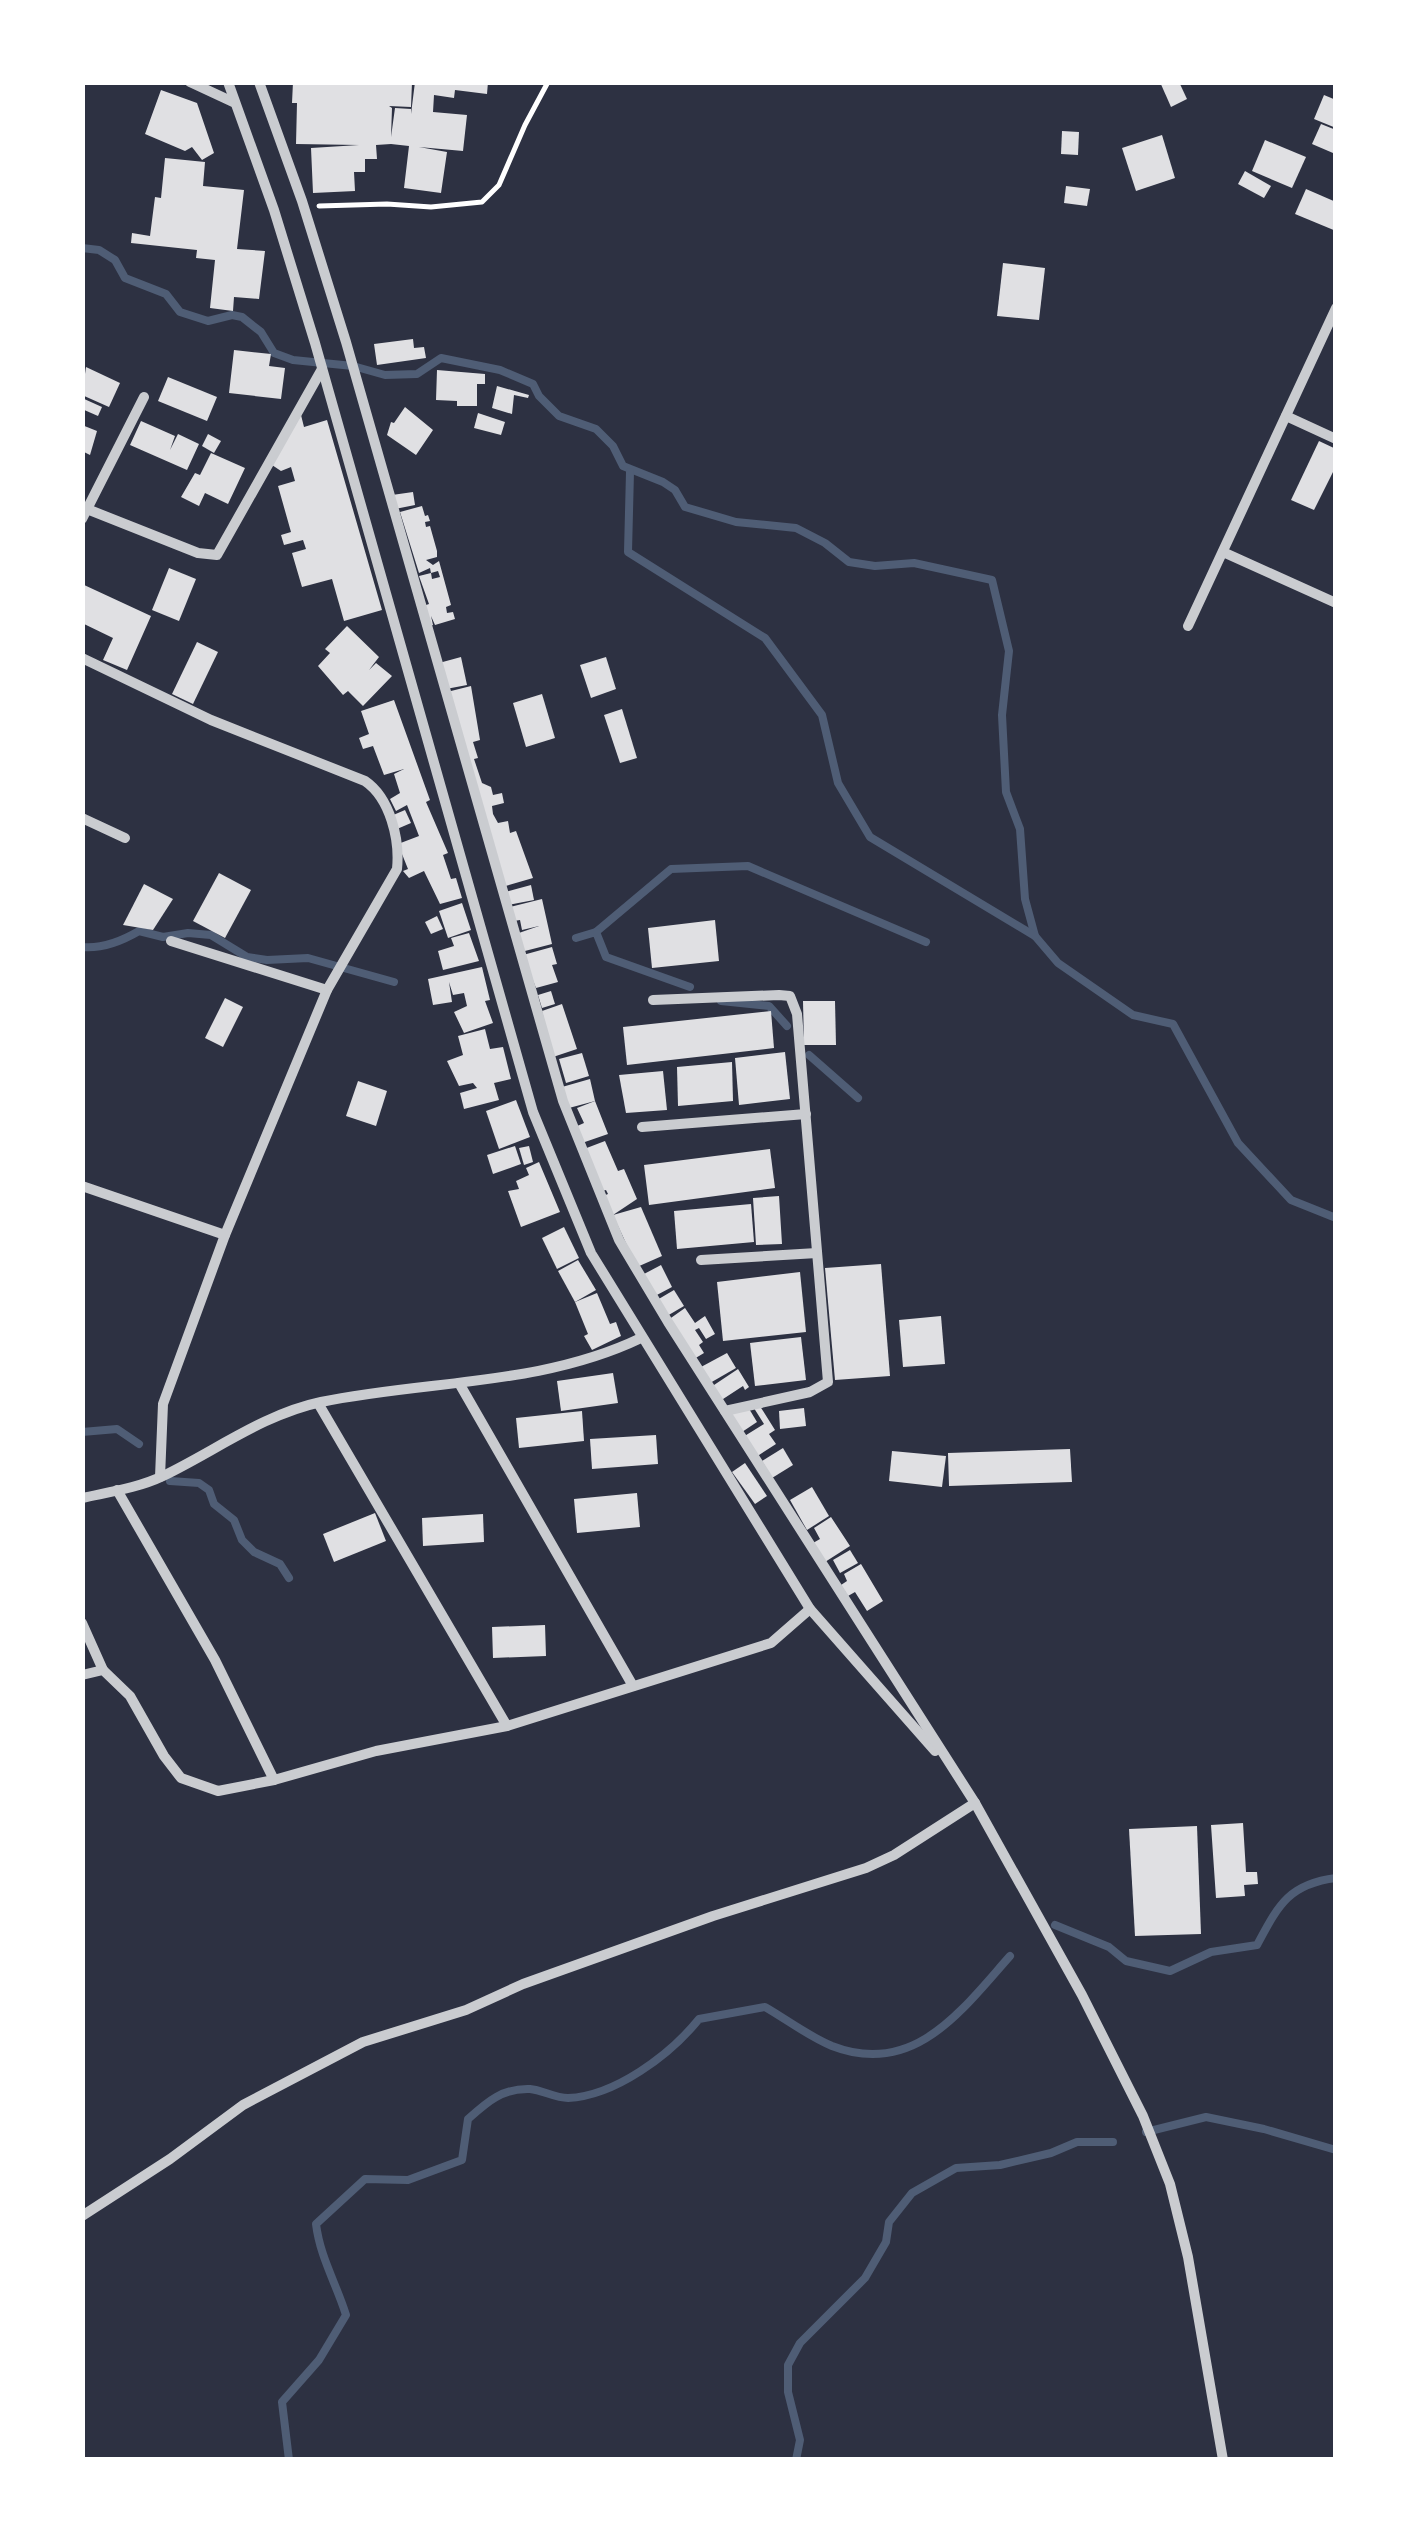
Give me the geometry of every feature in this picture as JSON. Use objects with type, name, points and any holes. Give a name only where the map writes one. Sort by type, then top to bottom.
[{"type":"street","points":[[190,82],[233,102]]},
{"type":"street","points":[[228,82],[274,210],[322,369],[533,1112],[591,1253],[810,1608],[957,1775]]},
{"type":"street","points":[[259,82],[302,200],[346,342],[563,1102],[619,1240],[976,1803],[1082,1995],[1143,2116],[1170,2184],[1188,2257],[1223,2460]]},
{"type":"street","points":[[1188,626],[1336,308]]},
{"type":"street","points":[[144,396],[84,512],[198,553],[217,555],[322,369]]},
{"type":"street","points":[[1286,416],[1336,439]]},
{"type":"street","points":[[1223,552],[1336,602]]},
{"type":"street","points":[[82,658],[212,720],[365,781],[377,789],[392,826],[397,868],[326,990],[225,1234],[163,1404],[160,1478]]},
{"type":"street","points":[[82,818],[125,838]]},
{"type":"street","points":[[171,940],[326,990]]},
{"type":"street","points":[[653,1000],[790,996],[797,1014],[828,1382],[810,1392],[725,1411]]},
{"type":"street","points":[[642,1127],[806,1114]]},
{"type":"street","points":[[82,1186],[225,1234]]},
{"type":"street","points":[[702,1260],[817,1253]]},
{"type":"street","points":[[82,1498],[160,1478],[235,1436],[318,1403],[541,1372],[610,1354],[641,1338]]},
{"type":"street","points":[[459,1383],[632,1686]]},
{"type":"street","points":[[318,1403],[507,1726]]},
{"type":"street","points":[[117,1490],[215,1660],[274,1780]]},
{"type":"street","points":[[82,1623],[103,1670],[130,1696],[164,1756],[182,1778],[218,1791],[274,1780],[376,1751],[507,1726],[771,1643],[810,1608]]},
{"type":"street","points":[[82,1675],[103,1670]]},
{"type":"street","points":[[82,2216],[170,2159],[244,2104],[344,2051],[384,2034],[466,2010],[523,1984],[634,1944],[866,1868],[894,1855],[976,1803]]},
{"type":"path","points":[[274,210],[387,204],[458,206],[482,202],[499,186],[548,82]]},
{"type":"building","points":[[293,82],[412,82],[411,107],[389,106],[391,137],[395,108],[411,109],[411,114],[415,82],[488,82],[487,94],[455,90],[454,98],[434,95],[433,112],[467,115],[463,151],[419,147],[447,152],[441,193],[404,188],[409,146],[391,144],[376,145],[377,159],[365,159],[365,172],[354,172],[355,191],[313,193],[311,148],[359,145],[296,144]]},
{"type":"building","points":[[1160,82],[1179,82],[1187,99],[1171,107]]},
{"type":"building","points":[[161,90],[197,103],[214,153],[202,160],[192,147],[185,151],[145,134]]},
{"type":"building","points":[[1324,95],[1336,100],[1336,128],[1314,119]]},
{"type":"building","points":[[1321,124],[1336,130],[1333,153],[1312,144]]},
{"type":"building","points":[[1062,131],[1079,132],[1078,155],[1061,154]]},
{"type":"building","points":[[1162,135],[1175,178],[1136,191],[1122,148]]},
{"type":"building","points":[[1265,140],[1306,157],[1292,188],[1252,171]]},
{"type":"building","points":[[165,158],[205,162],[203,186],[244,190],[237,249],[265,251],[259,299],[234,297],[233,311],[210,308],[215,260],[196,258],[197,250],[131,243],[132,233],[150,236],[155,197],[161,198]]},
{"type":"building","points":[[1245,171],[1271,186],[1264,198],[1238,184]]},
{"type":"building","points":[[1066,186],[1090,189],[1087,206],[1064,203]]},
{"type":"building","points":[[1306,189],[1336,202],[1336,231],[1295,214]]},
{"type":"building","points":[[1003,263],[1045,268],[1039,320],[997,316]]},
{"type":"building","points":[[413,339],[414,348],[424,347],[426,358],[377,365],[374,344]]},
{"type":"building","points":[[234,350],[271,354],[269,366],[285,368],[281,399],[229,393]]},
{"type":"building","points":[[86,367],[120,383],[109,407],[82,395]]},
{"type":"building","points":[[437,370],[485,374],[485,384],[477,384],[477,406],[436,400]]},
{"type":"building","points":[[168,377],[217,397],[207,421],[158,401]]},
{"type":"building","points":[[497,386],[529,395],[528,398],[514,395],[512,414],[492,408]]},
{"type":"building","points":[[82,398],[102,407],[98,416],[82,409]]},
{"type":"building","points":[[405,407],[433,430],[416,455],[387,435],[391,422]]},
{"type":"building","points":[[478,413],[505,422],[501,435],[474,428]]},
{"type":"building","points":[[301,415],[304,427],[327,420],[382,610],[344,621],[332,579],[302,587],[292,553],[306,549],[303,540],[284,545],[281,535],[291,532],[278,486],[295,481],[291,467],[281,471],[272,465]]},
{"type":"building","points":[[141,421],[175,436],[170,450],[178,434],[199,444],[187,470],[130,445]]},
{"type":"building","points":[[82,425],[97,431],[90,455],[82,451]]},
{"type":"building","points":[[208,434],[221,441],[214,453],[202,446]]},
{"type":"building","points":[[1319,441],[1336,449],[1336,466],[1314,510],[1291,500]]},
{"type":"building","points":[[211,453],[245,468],[228,504],[205,493],[199,506],[181,497],[195,473],[200,475]]},
{"type":"building","points":[[413,492],[415,505],[395,509],[392,495]]},
{"type":"building","points":[[422,506],[437,551],[437,557],[426,560],[433,565],[439,561],[451,605],[446,607],[447,613],[453,612],[455,619],[435,625],[431,616],[433,625],[429,626],[423,606],[429,604],[419,576],[431,573],[430,568],[419,573],[400,512]]},
{"type":"building","points":[[169,568],[196,579],[179,621],[152,610]]},
{"type":"building","points":[[82,584],[151,616],[127,670],[103,660],[113,638],[82,623]]},
{"type":"building","points":[[347,626],[379,657],[369,670],[376,663],[392,676],[363,706],[348,691],[343,695],[318,666],[330,653],[325,649]]},
{"type":"building","points":[[197,642],[218,652],[193,704],[172,694]]},
{"type":"building","points":[[461,657],[467,685],[446,689],[439,663]]},
{"type":"building","points":[[606,657],[616,689],[591,698],[580,665]]},
{"type":"building","points":[[471,686],[480,740],[473,742],[478,758],[474,759],[482,783],[491,787],[493,795],[502,793],[504,803],[492,806],[493,814],[498,823],[508,821],[510,833],[516,831],[533,878],[502,887],[447,692]]},
{"type":"building","points":[[542,694],[555,738],[526,747],[513,703]]},
{"type":"building","points":[[394,700],[430,800],[426,802],[448,853],[443,855],[451,879],[456,878],[462,898],[440,904],[424,871],[409,878],[403,871],[408,869],[398,844],[419,836],[407,805],[396,811],[390,799],[400,793],[394,774],[404,769],[384,775],[373,746],[363,749],[359,738],[369,734],[361,711]]},
{"type":"building","points":[[622,709],[637,758],[620,763],[604,715]]},
{"type":"building","points":[[405,810],[411,823],[397,829],[391,816]]},
{"type":"building","points":[[219,873],[251,890],[225,938],[193,921]]},
{"type":"building","points":[[144,884],[173,899],[153,930],[123,925]]},
{"type":"building","points":[[531,885],[534,900],[508,905],[505,892]]},
{"type":"building","points":[[542,899],[552,944],[521,952],[516,934],[539,926],[522,930],[510,907]]},
{"type":"building","points":[[462,903],[471,930],[448,938],[439,911]]},
{"type":"building","points":[[437,916],[443,929],[431,934],[425,922]]},
{"type":"building","points":[[715,920],[719,961],[652,968],[648,928]]},
{"type":"building","points":[[469,933],[479,961],[443,970],[438,951],[454,946],[451,938]]},
{"type":"building","points":[[552,947],[557,964],[552,965],[558,982],[536,988],[523,955]]},
{"type":"building","points":[[482,967],[490,1000],[485,1001],[493,1023],[464,1033],[454,1012],[467,1006],[464,993],[453,995],[449,982],[452,1002],[433,1005],[428,979]]},
{"type":"building","points":[[551,991],[555,1004],[542,1008],[538,995]]},
{"type":"building","points":[[225,998],[243,1007],[223,1047],[205,1038]]},
{"type":"building","points":[[803,1001],[835,1001],[836,1045],[804,1045]]},
{"type":"building","points":[[562,1004],[577,1049],[553,1057],[542,1011]]},
{"type":"building","points":[[771,1011],[774,1048],[627,1065],[623,1027]]},
{"type":"building","points":[[485,1029],[490,1049],[503,1047],[511,1079],[494,1083],[499,1100],[464,1109],[460,1093],[477,1088],[473,1083],[459,1086],[447,1061],[463,1055],[458,1036]]},
{"type":"building","points":[[785,1052],[790,1099],[739,1105],[735,1058]]},
{"type":"building","points":[[582,1053],[589,1076],[566,1083],[559,1059]]},
{"type":"building","points":[[732,1062],[733,1101],[678,1106],[677,1067]]},
{"type":"building","points":[[663,1071],[667,1110],[626,1113],[619,1075]]},
{"type":"building","points":[[590,1079],[595,1101],[569,1108],[562,1087]]},
{"type":"building","points":[[358,1081],[387,1091],[376,1126],[346,1116]]},
{"type":"building","points":[[516,1100],[530,1137],[499,1149],[486,1111]]},
{"type":"building","points":[[595,1101],[608,1134],[582,1143],[575,1127],[584,1123],[577,1108]]},
{"type":"building","points":[[605,1141],[618,1171],[624,1169],[637,1199],[613,1215],[603,1196],[608,1194],[602,1191],[584,1149]]},
{"type":"building","points":[[515,1146],[521,1164],[493,1174],[487,1155]]},
{"type":"building","points":[[529,1146],[533,1162],[524,1165],[519,1148]]},
{"type":"building","points":[[770,1149],[775,1188],[649,1205],[644,1165]]},
{"type":"building","points":[[539,1162],[560,1212],[521,1227],[508,1191],[519,1189],[516,1181],[529,1175],[526,1168]]},
{"type":"building","points":[[779,1196],[782,1244],[756,1245],[753,1198]]},
{"type":"building","points":[[751,1204],[754,1242],[677,1249],[674,1211]]},
{"type":"building","points":[[641,1207],[662,1256],[637,1267],[613,1215]]},
{"type":"building","points":[[564,1227],[579,1258],[557,1269],[542,1238]]},
{"type":"building","points":[[578,1260],[596,1290],[575,1302],[558,1271]]},
{"type":"building","points":[[881,1264],[890,1376],[835,1380],[825,1268]]},
{"type":"building","points":[[661,1265],[672,1287],[655,1296],[644,1274]]},
{"type":"building","points":[[800,1272],[806,1332],[723,1341],[717,1282]]},
{"type":"building","points":[[674,1290],[684,1306],[667,1316],[657,1300]]},
{"type":"building","points":[[597,1293],[610,1324],[616,1322],[621,1336],[592,1350],[575,1302]]},
{"type":"building","points":[[685,1308],[695,1323],[705,1316],[715,1334],[706,1339],[699,1328],[695,1330],[703,1342],[699,1345],[704,1353],[694,1359],[668,1320]]},
{"type":"building","points":[[941,1316],[945,1364],[903,1367],[899,1320]]},
{"type":"building","points":[[801,1337],[806,1380],[755,1386],[750,1343]]},
{"type":"building","points":[[727,1353],[736,1368],[710,1383],[701,1367]]},
{"type":"building","points":[[738,1369],[749,1387],[745,1390],[743,1386],[720,1401],[711,1387]]},
{"type":"building","points":[[613,1373],[618,1403],[561,1411],[557,1381]]},
{"type":"building","points":[[758,1403],[775,1430],[769,1434],[776,1444],[756,1457],[743,1437],[764,1424],[752,1405]]},
{"type":"building","points":[[748,1407],[757,1422],[742,1432],[730,1412]]},
{"type":"building","points":[[804,1408],[806,1426],[780,1429],[779,1411]]},
{"type":"building","points":[[582,1411],[584,1441],[519,1448],[516,1418]]},
{"type":"building","points":[[656,1435],[658,1464],[592,1469],[590,1439]]},
{"type":"building","points":[[783,1448],[793,1465],[772,1478],[762,1461]]},
{"type":"building","points":[[1070,1449],[1072,1482],[949,1486],[948,1453]]},
{"type":"building","points":[[892,1451],[946,1456],[942,1487],[889,1481]]},
{"type":"building","points":[[745,1463],[767,1496],[755,1504],[732,1472]]},
{"type":"building","points":[[812,1487],[829,1516],[807,1530],[790,1500]]},
{"type":"building","points":[[637,1493],[640,1527],[577,1533],[574,1499]]},
{"type":"building","points":[[375,1513],[386,1541],[334,1562],[323,1534]]},
{"type":"building","points":[[483,1514],[484,1542],[423,1546],[422,1518]]},
{"type":"building","points":[[831,1517],[850,1546],[825,1562],[813,1543],[820,1539],[814,1528]]},
{"type":"building","points":[[850,1550],[858,1563],[840,1573],[833,1560]]},
{"type":"building","points":[[861,1564],[883,1601],[867,1611],[855,1592],[848,1596],[841,1585],[847,1581],[844,1574]]},
{"type":"building","points":[[545,1625],[546,1656],[493,1658],[492,1627]]},
{"type":"building","points":[[1243,1823],[1246,1872],[1257,1872],[1258,1884],[1244,1885],[1245,1896],[1216,1898],[1211,1825]]},
{"type":"building","points":[[1197,1826],[1201,1934],[1135,1936],[1129,1829]]},
{"type":"waterway","points":[[82,248],[99,250],[115,260],[125,278],[166,294],[180,312],[208,321],[232,315],[242,317],[261,332],[274,353],[293,360],[353,366],[385,375],[417,374],[441,358],[500,370],[533,384],[559,416],[596,429],[613,446],[623,466],[663,482],[675,490],[685,507],[736,522],[796,528],[825,543],[849,562],[875,566],[914,563],[992,580],[1009,651],[1002,715],[1006,792],[1020,829],[1025,899],[1035,936],[1058,963],[1133,1015],[1173,1024],[1238,1143],[1291,1200],[1336,1218]]},
{"type":"waterway","points":[[630,472],[628,552],[765,638],[822,715],[838,783],[870,837],[1035,936]]},
{"type":"waterway","points":[[596,932],[671,869],[748,866],[926,942]]},
{"type":"waterway","points":[[82,947],[112,944],[139,931],[163,937],[211,935],[247,957],[308,958],[394,982]]},
{"type":"waterway","points":[[576,938],[596,932],[606,957],[690,987]]},
{"type":"waterway","points":[[721,1001],[769,1006],[787,1026]]},
{"type":"waterway","points":[[809,1055],[858,1098]]},
{"type":"waterway","points":[[82,1432],[117,1429],[139,1444]]},
{"type":"waterway","points":[[170,1481],[199,1483],[209,1490],[214,1504],[234,1520],[242,1540],[254,1552],[280,1564],[289,1578]]},
{"type":"waterway","points":[[1055,1925],[1109,1947],[1126,1961],[1170,1971],[1211,1952],[1257,1945],[1286,1899],[1306,1886],[1336,1878]]},
{"type":"waterway","points":[[289,2460],[282,2402],[319,2360],[346,2315],[316,2224],[365,2179],[408,2180],[462,2160],[468,2119],[496,2097],[520,2089],[568,2098],[604,2090],[657,2059],[699,2019],[765,2007],[832,2046],[861,2054],[888,2053],[912,2046],[954,2017],[1010,1956]]},
{"type":"waterway","points":[[1146,2132],[1206,2117],[1336,2150]]},
{"type":"waterway","points":[[796,2460],[800,2440],[788,2392],[788,2365],[800,2343],[865,2278],[886,2242],[889,2222],[912,2193],[956,2168],[1000,2165],[1051,2153],[1077,2142],[1113,2142]]}]
